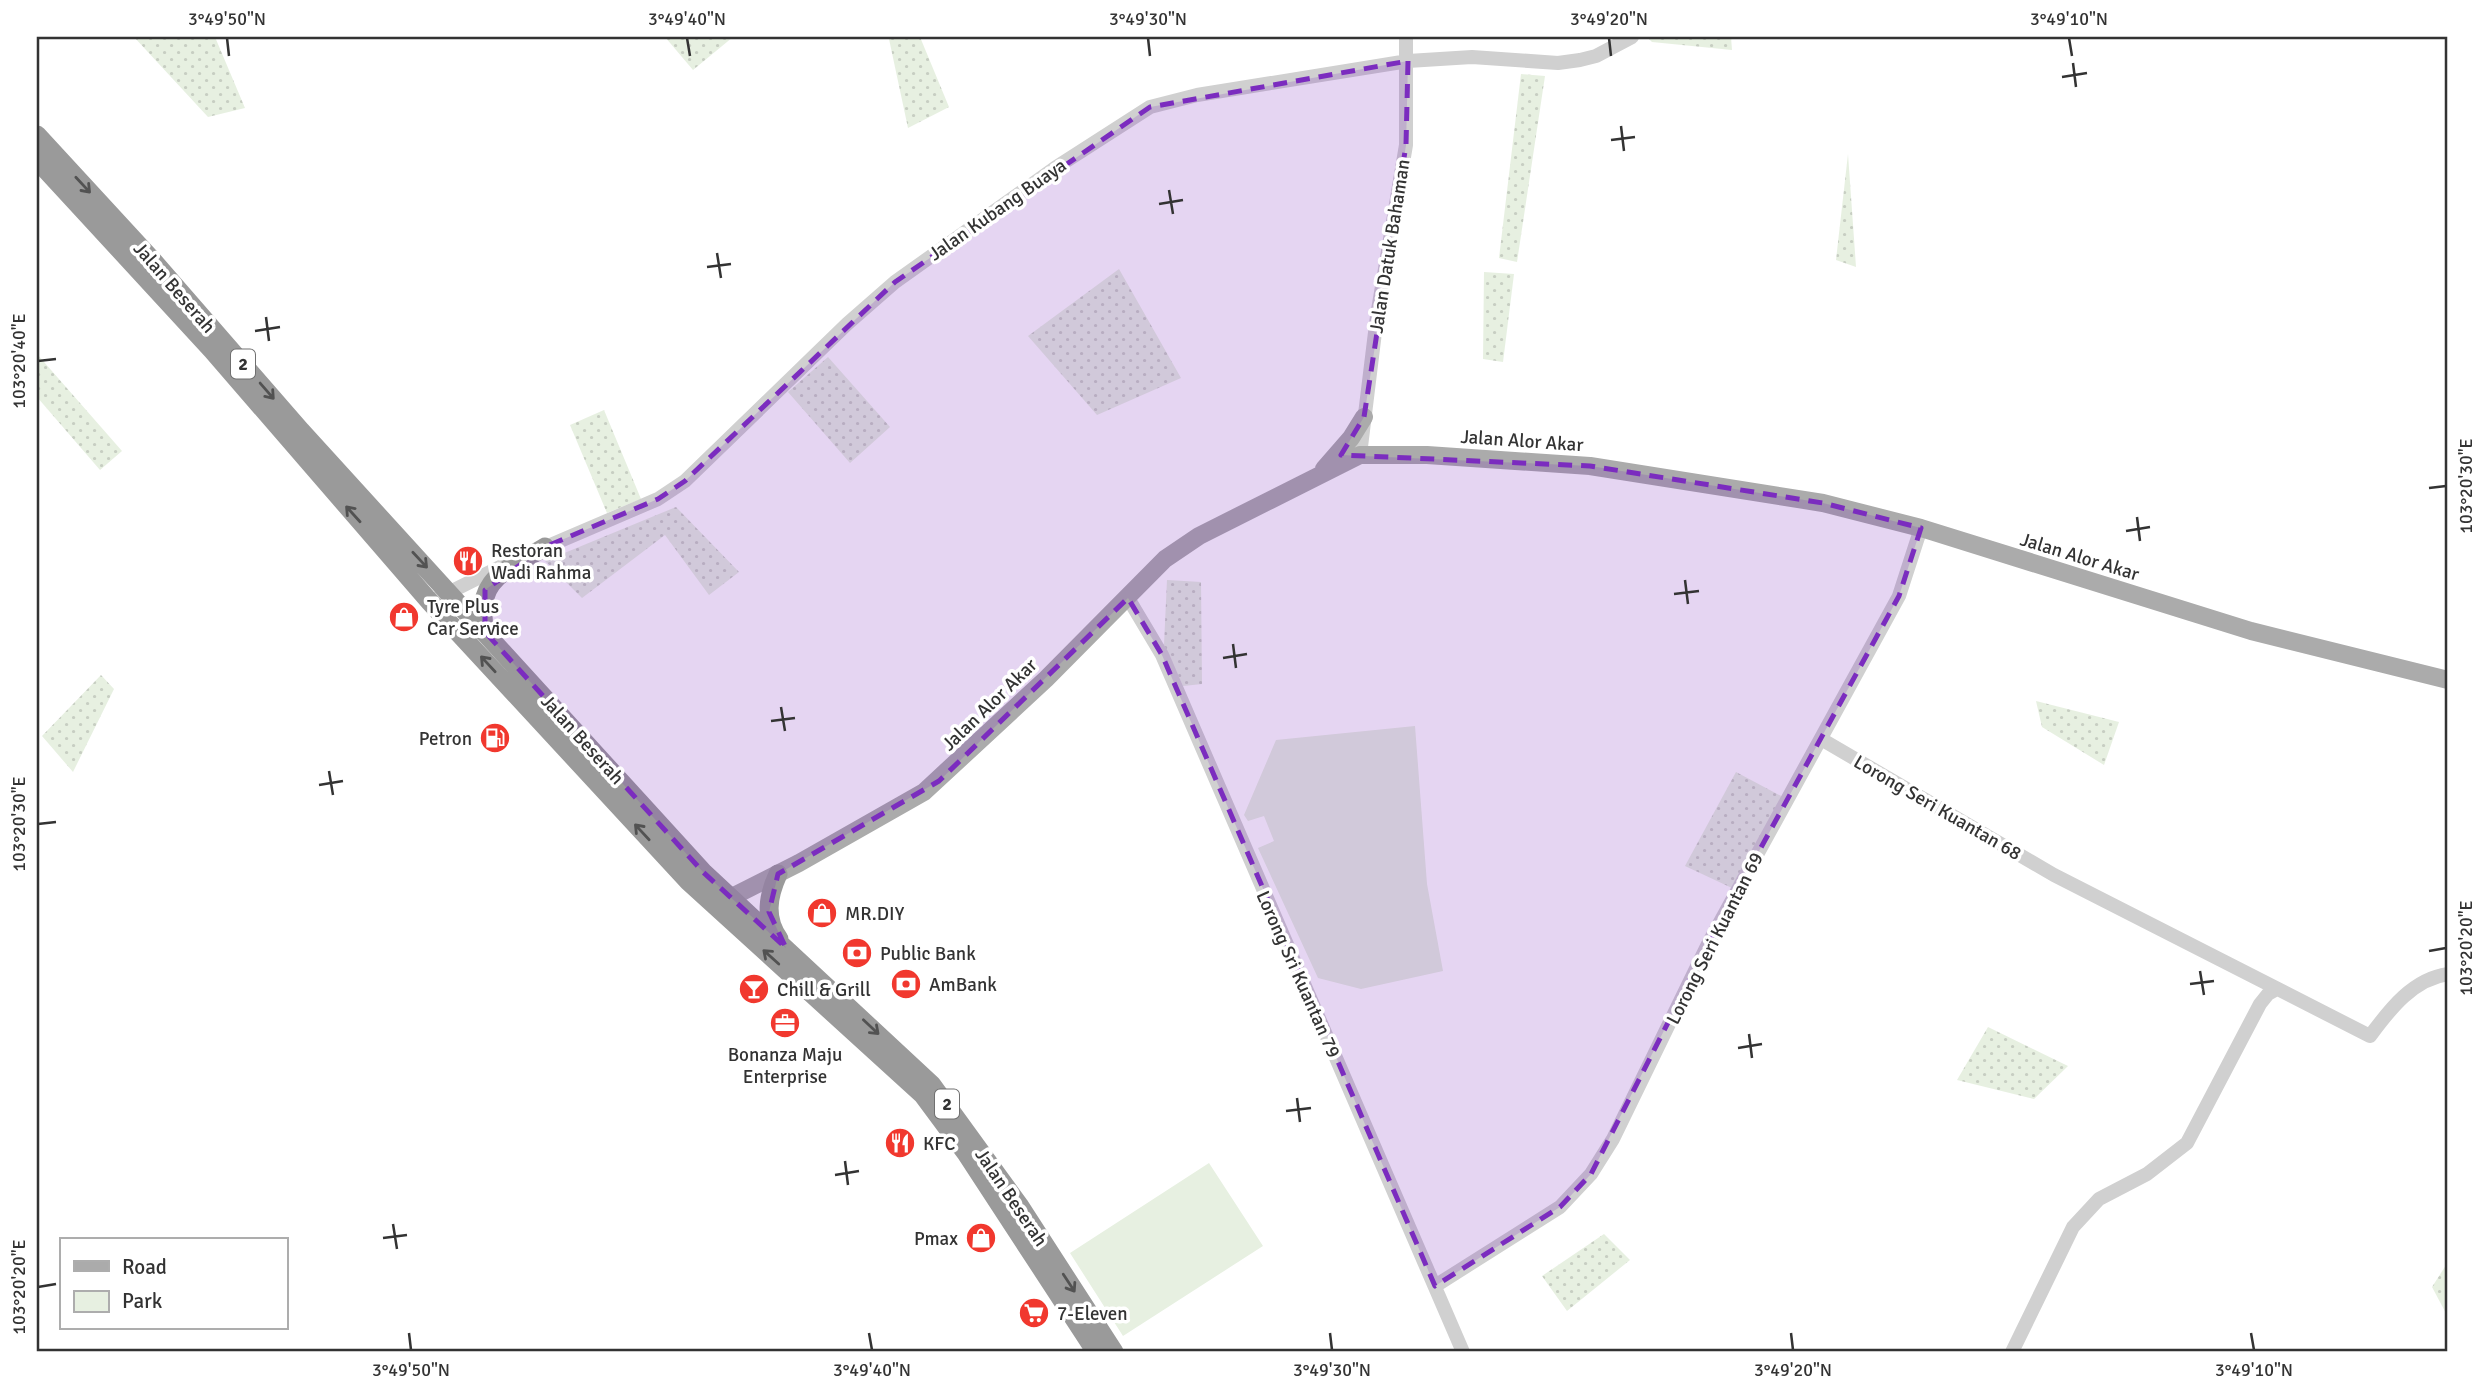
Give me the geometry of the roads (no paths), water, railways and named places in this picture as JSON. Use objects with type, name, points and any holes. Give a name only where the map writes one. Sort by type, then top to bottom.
[{"type":"highway","name":"Jalan Beserah","points":[[37,135],[485,632],[722,903],[786,948],[932,1085],[1019,1205],[1114,1352]]},
{"type":"highway","name":"Jalan Beserah","points":[[37,160],[212,350],[430,602],[722,903],[923,1095],[966,1153],[1096,1352]]},
{"type":"highway","points":[[485,632],[482,601],[491,582],[545,547]]},
{"type":"highway","points":[[778,874],[770,892],[769,912],[774,932],[786,948]]},
{"type":"main road","points":[[1317,477],[1351,438],[1364,417]]},
{"type":"main road","name":"Jalan Alor Akar","points":[[722,903],[933,786],[1166,559],[1199,536],[1360,455],[1453,456],[1590,466],[1823,503],[1921,528],[2251,631],[2448,680]]},
{"type":"street","name":"Jalan Datuk Bahaman","points":[[1360,455],[1377,316],[1406,145],[1406,37]]},
{"type":"street","name":"Jalan Kubang Buaya","points":[[430,602],[545,547],[658,499],[685,481],[847,324],[895,282],[1055,168],[1150,107],[1197,95],[1408,61],[1472,57],[1558,63],[1596,56],[1632,37]]},
{"type":"street","name":"Lorong Seri Kuantan 69","points":[[1434,1286],[1560,1207],[1591,1174],[1613,1139],[1708,944],[1899,596],[1921,528]]},
{"type":"street","name":"Lorong Sri Kuantan 79","points":[[1128,598],[1162,655],[1463,1352]]},
{"type":"street","name":"Lorong Seri Kuantan 68","points":[[1821,739],[2054,875],[2370,1037],[2406,994],[2429,978],[2448,974]]},
{"type":"street","points":[[2012,1352],[2073,1227],[2099,1199],[2147,1174],[2186,1143],[2260,1004],[2268,994],[2277,989]]},
{"type":"place","name":"Restoran Wadi Rahma","points":[[468,561]]},
{"type":"place","name":"Tyre Plus Car Service","points":[[404,617]]},
{"type":"place","name":"Petron","points":[[495,738]]},
{"type":"place","name":"MR.DIY","points":[[822,913]]},
{"type":"place","name":"Public Bank","points":[[857,953]]},
{"type":"place","name":"AmBank","points":[[906,984]]},
{"type":"place","name":"Chill & Grill","points":[[754,989]]},
{"type":"place","name":"Bonanza Maju Enterprise","points":[[785,1023]]},
{"type":"place","name":"KFC","points":[[900,1143]]},
{"type":"place","name":"Pmax","points":[[981,1238]]},
{"type":"place","name":"7-Eleven","points":[[1034,1313]]}]
